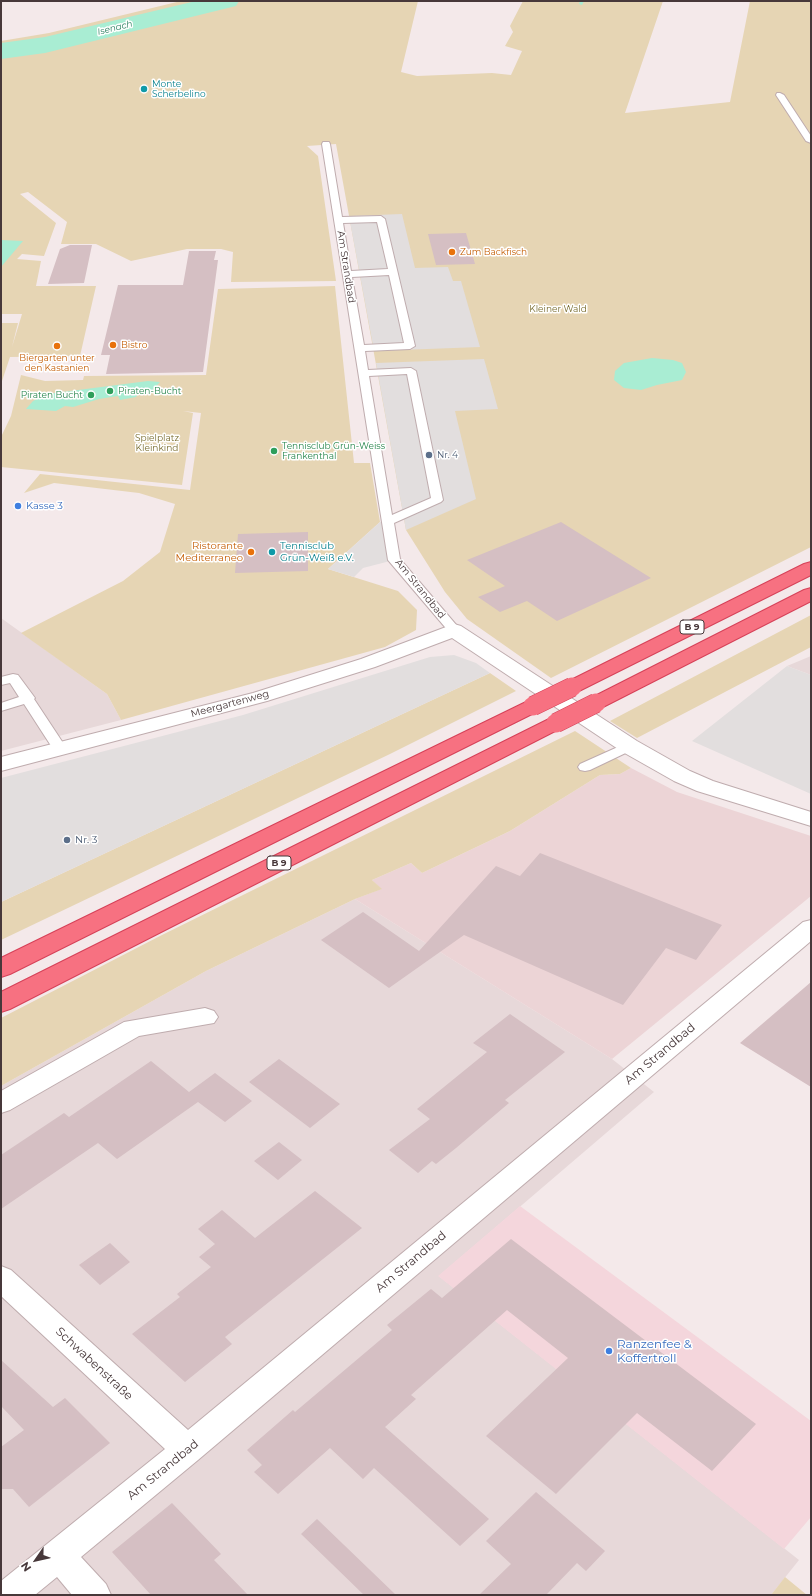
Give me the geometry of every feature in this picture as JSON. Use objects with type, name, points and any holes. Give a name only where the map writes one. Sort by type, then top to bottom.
[{"type":"highway","name":"B 9","points":[[1,968],[811,568]]},
{"type":"highway","name":"B 9","points":[[1,1003],[811,594]]},
{"type":"street","name":"Am Strandbad","points":[[454,630],[629,746],[682,776],[705,786],[811,819]]},
{"type":"street","name":"Meergartenweg","points":[[1,764],[260,697],[368,663],[454,630]]},
{"type":"street","name":"Am Strandbad","points":[[10,1595],[187,1450],[811,928]]},
{"type":"street","points":[[1,1103],[133,1028],[206,1017]]},
{"type":"street","name":"Schwabenstraße","points":[[1,1278],[187,1450]]},
{"type":"street","points":[[58,1555],[94,1595]]},
{"type":"lane","points":[[780,95],[810,141]]},
{"type":"lane","name":"Am Strandbad","points":[[326,144],[394,560],[454,630]]},
{"type":"lane","points":[[339,220],[381,219],[410,346],[360,348]]},
{"type":"lane","points":[[347,274],[394,272]]},
{"type":"lane","points":[[364,373],[411,371],[437,500],[388,521]]},
{"type":"lane","points":[[1,681],[12,678],[28,698],[60,749]]},
{"type":"lane","points":[[1,707],[28,698]]},
{"type":"lane","points":[[585,767],[629,746]]},
{"type":"shaded area","points":[[402,214],[415,268],[448,267],[453,281],[461,281],[480,347],[374,351],[349,216]]},
{"type":"shaded area","points":[[1,240],[23,241],[1,267]]},
{"type":"shaded area","points":[[652,358],[673,360],[682,363],[686,372],[682,380],[641,390],[624,388],[614,380],[615,371],[624,363]]},
{"type":"shaded area","name":"Nr. 4","points":[[484,359],[498,409],[455,411],[476,499],[406,530],[376,363]]},
{"type":"shaded area","name":"Piraten Bucht","points":[[148,381],[160,382],[149,394],[138,394],[136,397],[120,400],[118,396],[99,399],[73,407],[65,406],[56,411],[26,409],[33,401],[47,394]]},
{"type":"shaded area","points":[[388,521],[394,560],[363,568],[354,577],[328,569],[380,522]]},
{"type":"shaded area","points":[[1,618],[107,694],[121,720],[1,751]]},
{"type":"shaded area","name":"Nr. 3","points":[[454,655],[476,663],[490,673],[1,902],[1,778],[243,715],[430,657]]},
{"type":"shaded area","points":[[811,656],[811,675],[787,666]]},
{"type":"shaded area","points":[[787,666],[811,675],[811,794],[692,741]]},
{"type":"shaded area","points":[[631,768],[677,792],[811,836],[811,896],[612,1059],[355,899],[381,889],[372,880],[411,863],[422,873],[510,831],[600,775],[620,774]]},
{"type":"shaded area","points":[[355,899],[612,1059],[654,1092],[439,1276],[799,1560],[771,1595],[1,1595],[1,1086],[206,971]]},
{"type":"shaded area","points":[[520,1206],[811,1421],[811,1517],[784,1549],[438,1276]]},
{"type":"green space","name":"Kleiner Wald","points":[[181,1],[418,1],[401,72],[417,76],[492,73],[511,75],[522,51],[505,46],[513,32],[510,26],[523,1],[663,1],[625,113],[730,102],[750,1],[811,1],[811,547],[551,678],[467,619],[445,592],[406,530],[336,144],[307,146],[318,156],[336,281],[231,282],[233,252],[221,249],[187,249],[131,261],[96,244],[61,244],[67,222],[28,192],[20,194],[56,223],[44,256],[22,254],[17,259],[41,261],[36,286],[96,286],[80,356],[10,357],[1,384],[1,323],[18,323],[12,347],[22,314],[1,314],[1,41],[49,33]]},
{"type":"green space","name":"Spielplatz Kleinkind","points":[[335,286],[354,463],[370,463],[380,522],[328,569],[398,591],[417,610],[416,630],[385,647],[121,720],[107,694],[21,633],[123,581],[160,552],[175,504],[139,493],[54,483],[24,493],[40,474],[190,490],[201,413],[183,411],[193,413],[182,485],[1,467],[1,437],[11,416],[21,375],[45,381],[83,380],[84,376],[206,375],[218,289]]},
{"type":"green space","points":[[811,615],[811,647],[637,738],[610,721]]},
{"type":"green space","points":[[490,673],[516,691],[390,754],[1,940],[1,902]]},
{"type":"green space","points":[[575,731],[631,768],[620,774],[600,775],[510,831],[422,873],[411,863],[372,880],[382,889],[355,899],[206,971],[1,1086],[1,1018],[162,935]]},
{"type":"green space","points":[[785,1577],[807,1595],[771,1595]]},
{"type":"building","name":"Zum Backfisch","points":[[466,233],[475,264],[436,265],[428,234]]},
{"type":"building","points":[[70,245],[92,245],[84,283],[48,284],[60,249]]},
{"type":"building","points":[[189,251],[216,251],[214,260],[218,260],[203,372],[106,374],[110,355],[101,355],[118,285],[183,285]]},
{"type":"building","points":[[561,522],[651,578],[557,621],[527,601],[500,612],[478,597],[505,586],[467,560]]},
{"type":"building","name":"Tennisclub Grün-Weiß e.V.","points":[[308,532],[308,571],[235,573],[238,534]]},
{"type":"building","points":[[540,853],[722,925],[696,960],[666,948],[623,1005],[464,935],[389,988],[321,940],[363,912],[419,951],[496,866],[520,876]]},
{"type":"building","points":[[811,982],[811,1087],[740,1043]]},
{"type":"building","points":[[510,1014],[565,1052],[505,1100],[509,1103],[456,1148],[436,1164],[432,1161],[418,1173],[389,1150],[430,1119],[417,1109],[487,1052],[473,1043]]},
{"type":"building","points":[[279,1059],[340,1104],[310,1128],[249,1082]]},
{"type":"building","points":[[151,1061],[189,1092],[215,1073],[252,1101],[225,1122],[198,1102],[117,1159],[98,1143],[1,1209],[1,1155],[64,1113],[69,1117]]},
{"type":"building","points":[[279,1142],[302,1160],[278,1180],[254,1161]]},
{"type":"building","points":[[315,1191],[362,1228],[225,1337],[232,1344],[185,1382],[132,1334],[180,1297],[177,1294],[211,1267],[199,1257],[215,1244],[198,1229],[222,1210],[255,1238]]},
{"type":"building","points":[[511,1239],[756,1424],[712,1471],[637,1413],[556,1494],[486,1436],[568,1358],[507,1310],[411,1395],[416,1399],[385,1427],[489,1519],[460,1546],[374,1468],[363,1479],[330,1448],[278,1494],[254,1472],[262,1465],[247,1450],[293,1410],[295,1412],[392,1330],[387,1325],[431,1289],[442,1298]]},
{"type":"building","points":[[110,1243],[130,1262],[100,1285],[79,1265]]},
{"type":"building","points":[[1,1360],[53,1407],[65,1398],[110,1443],[29,1507],[13,1489],[1,1489],[1,1447],[24,1430],[1,1406]]},
{"type":"building","points":[[536,1492],[605,1551],[586,1571],[577,1563],[546,1595],[479,1595],[511,1564],[486,1541]]},
{"type":"building","points":[[172,1503],[221,1554],[214,1560],[248,1595],[151,1595],[112,1552]]},
{"type":"building","points":[[317,1519],[396,1595],[364,1595],[301,1534]]},
{"type":"waterway","name":"Isenach","points":[[1,51],[45,45],[227,1]]},
{"type":"place","name":"Monte Scherbelino","points":[[144,89]]},
{"type":"place","name":"Zum Backfisch","points":[[452,252]]},
{"type":"place","name":"Bistro","points":[[113,345]]},
{"type":"place","name":"Biergarten unter den Kastanien","points":[[57,346]]},
{"type":"place","name":"Piraten-Bucht","points":[[110,391]]},
{"type":"place","name":"Piraten Bucht","points":[[91,395]]},
{"type":"place","name":"Tennisclub Grün-Weiss Frankenthal","points":[[274,451]]},
{"type":"place","name":"Nr. 4","points":[[429,455]]},
{"type":"place","name":"Kasse 3","points":[[18,506]]},
{"type":"place","name":"Ristorante Mediterraneo","points":[[251,552]]},
{"type":"place","name":"Tennisclub Grün-Weiß e.V.","points":[[272,552]]},
{"type":"place","name":"Nr. 3","points":[[67,840]]},
{"type":"place","name":"Ranzenfee & Koffertroll","points":[[609,1351]]}]
